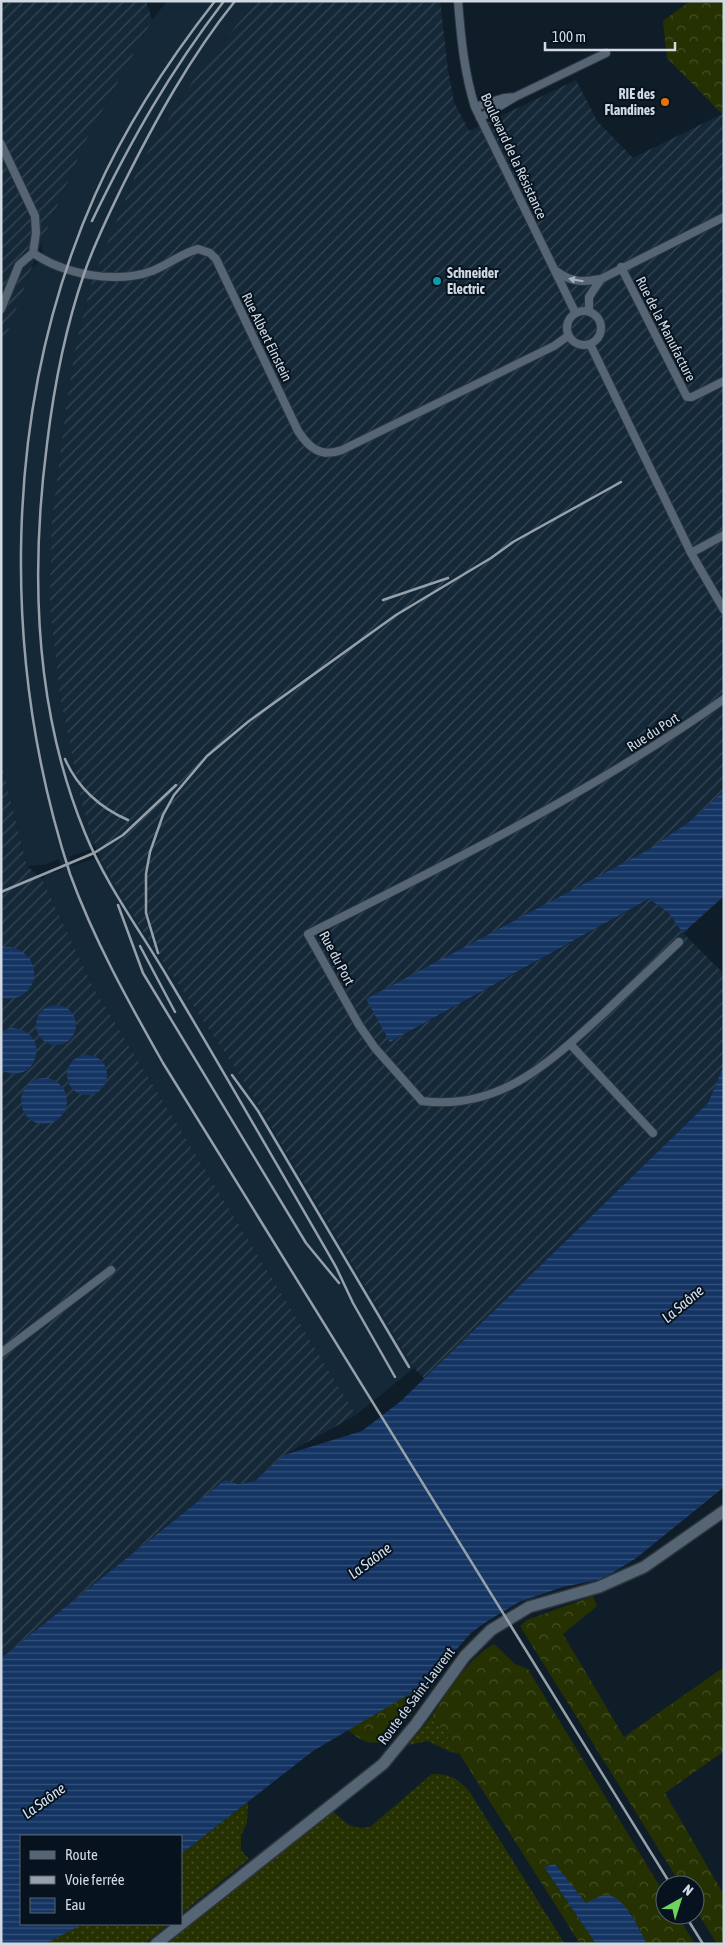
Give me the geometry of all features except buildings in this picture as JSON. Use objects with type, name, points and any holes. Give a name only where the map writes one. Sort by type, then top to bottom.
[{"type":"main road","name":"Route de Saint-Laurent","points":[[182,1923],[382,1764],[416,1724],[465,1656],[491,1630],[529,1607],[599,1587],[644,1567],[724,1511]]},
{"type":"main road","name":"Route de Saint-Laurent","points":[[156,1944],[180,1925]]},
{"type":"street","name":"Boulevard de la Résistance","points":[[458,1],[462,55],[475,107],[575,312]]},
{"type":"street","points":[[480,118],[515,97],[606,54]]},
{"type":"street","points":[[475,107],[504,98],[515,97]]},
{"type":"street","points":[[1,144],[34,216],[36,233],[33,253],[18,265],[1,309]]},
{"type":"street","points":[[589,311],[589,297],[595,285],[601,279],[621,267],[724,217]]},
{"type":"street","name":"Rue Albert Einstein","points":[[33,253],[42,259],[89,276],[109,278],[152,271],[198,249],[210,253],[216,259],[298,431],[308,446],[321,453],[332,454],[342,450],[554,346],[568,336]]},
{"type":"street","name":"Rue de la Manufacture","points":[[621,267],[687,397],[692,397],[724,381]]},
{"type":"street","points":[[554,269],[565,277],[579,282],[601,279]]},
{"type":"street","points":[[589,311],[598,318],[601,328],[597,339],[590,344],[576,344],[568,336],[568,320],[575,312],[589,311]]},
{"type":"street","points":[[590,344],[691,552],[724,610]]},
{"type":"street","points":[[691,552],[724,535]]},
{"type":"street","name":"Rue du Port","points":[[679,942],[570,1044],[524,1079],[490,1094],[458,1103],[422,1100],[375,1048],[359,1025],[308,934],[402,887],[555,805],[643,754],[724,699]]},
{"type":"street","points":[[570,1044],[653,1133]]},
{"type":"street","points":[[1,1353],[111,1270]]},
{"type":"shaded area","points":[[1,1],[146,1],[152,20],[86,140],[41,243],[1,349]]},
{"type":"shaded area","points":[[167,1],[256,1],[196,76],[139,166],[96,273],[86,277],[92,281],[77,340],[67,400],[51,529],[50,608],[60,696],[82,804],[96,842],[91,849],[69,857],[72,866],[99,857],[140,927],[247,1086],[414,1368],[356,1415],[94,989],[42,879],[47,874],[62,870],[59,859],[44,865],[27,866],[1,761],[1,349],[7,329],[32,268],[40,261],[52,266],[54,260],[43,256],[41,243],[86,140],[152,20]]},
{"type":"shaded area","points":[[256,1],[440,1],[448,70],[454,102],[469,131],[576,80],[597,121],[633,158],[724,113],[724,791],[692,820],[391,1042],[650,899],[668,912],[683,933],[724,974],[724,1065],[708,1103],[425,1379],[414,1368],[247,1086],[140,927],[99,857],[82,804],[60,696],[50,608],[51,529],[67,400],[77,340],[92,281],[139,166],[196,76]]},
{"type":"shaded area","points":[[1,761],[27,866],[42,879],[94,989],[356,1415],[284,1455],[255,1481],[238,1484],[202,1498],[1,1658]]},
{"type":"green space","points":[[690,1],[724,1],[722,114],[667,58],[663,21]]},
{"type":"green space","points":[[593,1596],[597,1606],[563,1634],[624,1737],[724,1667],[724,1751],[665,1793],[724,1895],[724,1944],[717,1944],[705,1924],[705,1875],[675,1875],[520,1626],[527,1620]]},
{"type":"green space","points":[[494,1644],[515,1664],[528,1669],[655,1879],[655,1925],[683,1925],[695,1944],[647,1944],[631,1913],[604,1895],[586,1904],[555,1864],[544,1867],[596,1944],[580,1944],[459,1753],[432,1716],[466,1667]]},
{"type":"green space","points":[[423,1686],[417,1707],[388,1742],[366,1742],[348,1730]]},
{"type":"green space","points":[[432,1716],[459,1753],[450,1752],[428,1741],[408,1745]]},
{"type":"green space","points":[[432,1774],[453,1778],[469,1791],[565,1944],[167,1944],[333,1812],[353,1826],[370,1827]]},
{"type":"green space","points":[[248,1802],[247,1823],[241,1835],[241,1850],[249,1859],[182,1913],[182,1853]]},
{"type":"green space","points":[[81,1925],[168,1925],[144,1944],[45,1944]]},
{"type":"water","points":[[724,791],[724,896],[683,933],[668,912],[649,899],[390,1042],[366,999],[646,851],[692,820]]},
{"type":"water","points":[[1,947],[11,947],[23,952],[30,960],[34,969],[34,979],[30,988],[23,994],[14,998],[1,998]]},
{"type":"water","points":[[60,1005],[67,1008],[73,1014],[76,1025],[75,1033],[67,1042],[60,1045],[52,1045],[45,1042],[37,1033],[36,1021],[39,1014],[48,1006]]},
{"type":"water","points":[[11,1028],[24,1031],[33,1038],[36,1047],[36,1057],[31,1066],[24,1072],[14,1074],[1,1070],[1,1032]]},
{"type":"water","points":[[91,1055],[98,1058],[104,1064],[107,1075],[106,1083],[98,1092],[91,1095],[83,1095],[76,1092],[68,1083],[67,1071],[70,1064],[79,1056]]},
{"type":"water","name":"La Saône","points":[[724,1065],[724,1487],[635,1559],[602,1579],[563,1587],[519,1602],[486,1622],[472,1632],[423,1686],[313,1751],[182,1853],[182,1835],[20,1835],[20,1925],[81,1925],[45,1944],[1,1944],[1,1658],[225,1480],[238,1484],[255,1481],[284,1455],[362,1431],[401,1401],[708,1103]]},
{"type":"water","points":[[40,1078],[48,1078],[57,1082],[63,1088],[67,1101],[63,1114],[57,1120],[48,1124],[40,1124],[31,1120],[25,1114],[21,1105],[21,1097],[25,1088],[31,1082]]},
{"type":"water","points":[[555,1864],[586,1903],[604,1895],[611,1896],[625,1906],[647,1944],[596,1944],[544,1867]]},
{"type":"railway","points":[[215,1],[149,94],[107,169],[64,276],[42,359],[28,445],[21,532],[23,620],[31,706],[47,791],[70,874],[79,899],[125,993],[163,1063],[665,1875]]},
{"type":"railway","points":[[92,221],[136,135],[168,81],[224,1]]},
{"type":"railway","points":[[235,1],[188,67],[135,161],[92,252],[71,316],[53,401],[42,493],[38,592],[40,641],[46,690],[55,738],[68,786],[93,852],[336,1267],[353,1303],[395,1377]]},
{"type":"railway","points":[[158,953],[146,913],[146,874],[150,852],[163,815],[174,795],[207,756],[249,721],[396,615],[491,558],[513,542],[621,482]]},
{"type":"railway","points":[[383,600],[448,578]]},
{"type":"railway","points":[[65,759],[76,779],[90,796],[128,820]]},
{"type":"railway","points":[[1,892],[94,853],[123,835],[176,785]]},
{"type":"railway","points":[[118,905],[143,973],[306,1243],[339,1283]]},
{"type":"railway","points":[[140,946],[175,1012]]},
{"type":"railway","points":[[232,1075],[258,1111],[409,1367]]},
{"type":"railway","points":[[691,1925],[703,1944]]},
{"type":"place","name":"RIE des Flandines","points":[[665,102]]},
{"type":"place","name":"Schneider Electric","points":[[437,281]]}]
